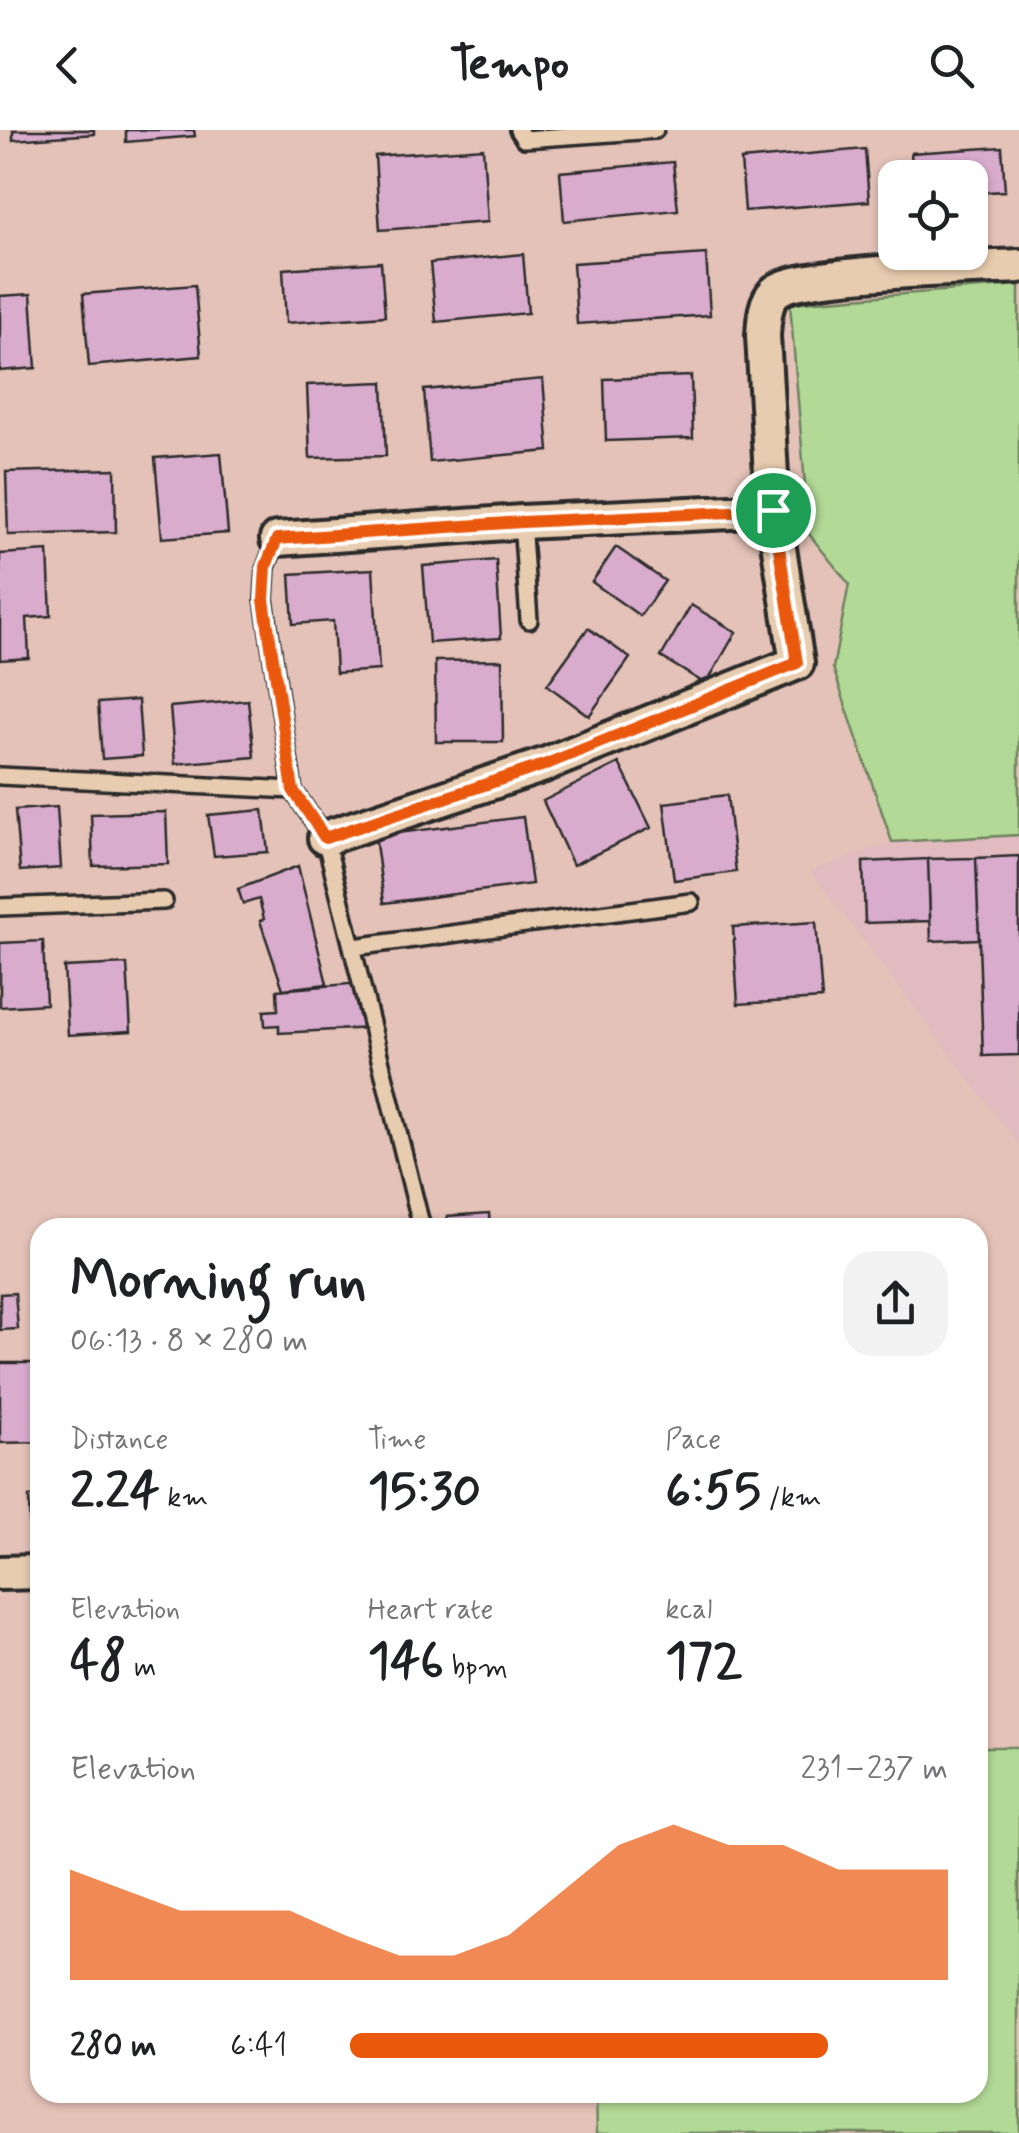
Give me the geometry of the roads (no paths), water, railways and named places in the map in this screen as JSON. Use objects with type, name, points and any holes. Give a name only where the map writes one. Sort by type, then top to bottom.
[{"type":"street","points":[[325,838],[544,765],[797,663],[773,510],[763,336],[765,312],[775,292],[793,284],[828,278],[1019,266]]},
{"type":"street","points":[[277,539],[773,510]]},
{"type":"street","points":[[0,1573],[30,1572]]},
{"type":"lane","points":[[518,130],[524,139],[655,130]]},
{"type":"lane","points":[[522,522],[529,620]]},
{"type":"lane","points":[[277,539],[266,566],[264,600],[293,790],[325,838],[420,1218]]},
{"type":"lane","points":[[0,776],[293,790]]},
{"type":"lane","points":[[0,908],[164,901]]},
{"type":"lane","points":[[354,947],[691,902]]}]
